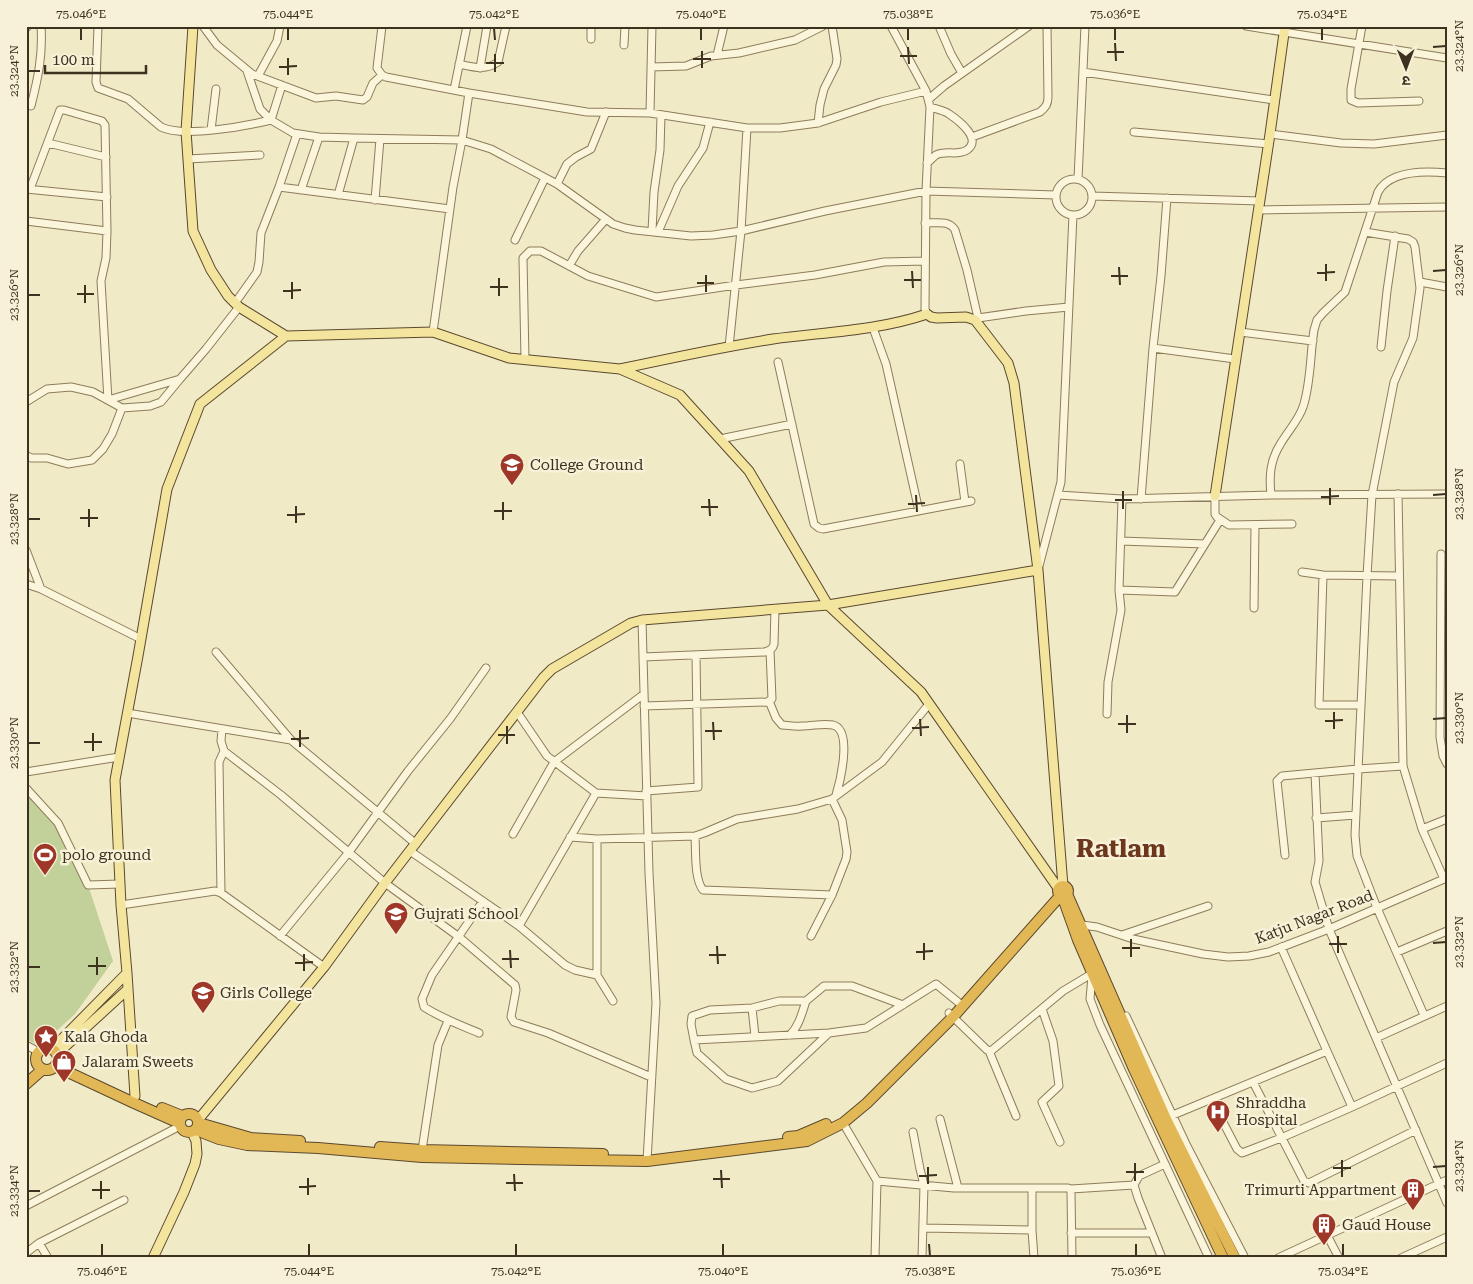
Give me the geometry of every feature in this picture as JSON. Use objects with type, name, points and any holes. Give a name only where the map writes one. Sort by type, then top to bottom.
[{"type":"highway","points":[[1062,892],[1082,925],[1097,972],[1134,1069],[1223,1258]]},
{"type":"highway","points":[[1062,892],[1069,918],[1235,1258]]},
{"type":"highway","points":[[56,1057],[135,1096],[181,1122],[185,1132],[196,1126],[251,1138],[422,1150],[647,1158],[798,1136],[840,1118],[864,1099],[951,1015],[958,1002],[1062,892]]},
{"type":"highway","points":[[181,1122],[186,1114],[193,1114],[196,1126],[219,1139],[240,1144],[318,1148],[422,1157],[647,1158],[807,1141],[843,1123],[867,1103],[951,1015],[1062,892]]},
{"type":"highway","points":[[56,1057],[48,1070],[41,1067],[36,1060],[39,1052],[46,1048],[56,1057],[132,1102],[181,1122]]},
{"type":"highway","points":[[26,1077],[41,1067]]},
{"type":"highway","points":[[26,1084],[41,1067]]},
{"type":"main road","points":[[193,26],[186,131],[193,231],[211,270],[228,296],[237,305],[286,336],[433,332],[509,358],[620,369],[774,339],[873,328],[927,314],[937,318],[966,317],[977,319],[1008,363],[1014,383],[1038,570],[1062,892]]},
{"type":"main road","points":[[1214,496],[1269,144],[1284,29]]},
{"type":"main road","points":[[135,1096],[114,791],[118,757],[167,489],[200,404],[286,336]]},
{"type":"main road","points":[[620,369],[680,395],[749,471],[828,605],[921,692],[1062,892]]},
{"type":"main road","points":[[153,1258],[195,1164],[197,1154],[196,1126],[324,967],[385,882],[543,678],[552,669],[631,622],[828,605],[1038,570]]},
{"type":"main road","points":[[56,1057],[127,972]]},
{"type":"main road","points":[[56,1057],[128,989]]},
{"type":"street","points":[[31,106],[40,65],[42,48],[41,26]]},
{"type":"street","points":[[98,26],[96,85],[100,89],[128,99],[163,128],[186,131],[211,130],[271,120]]},
{"type":"street","points":[[203,26],[217,45],[247,71],[316,98],[336,96],[363,100],[367,97],[373,83],[382,74]]},
{"type":"street","points":[[258,76],[277,41],[280,26]]},
{"type":"street","points":[[382,26],[377,68],[386,77],[469,93],[587,112],[661,115],[747,128],[780,128],[818,123],[881,102],[927,95],[962,73],[1028,26]]},
{"type":"street","points":[[454,90],[468,26]]},
{"type":"street","points":[[480,68],[487,26]]},
{"type":"street","points":[[459,64],[480,68],[491,66],[498,62],[506,26]]},
{"type":"street","points":[[590,26],[591,39]]},
{"type":"street","points":[[624,45],[625,26]]},
{"type":"street","points":[[650,114],[652,26]]},
{"type":"street","points":[[717,55],[724,26]]},
{"type":"street","points":[[651,67],[686,66],[717,55],[795,40],[823,26]]},
{"type":"street","points":[[818,123],[824,89],[837,59],[832,26]]},
{"type":"street","points":[[891,26],[927,95],[930,107],[925,223],[925,309],[927,314]]},
{"type":"street","points":[[939,26],[951,54],[962,73]]},
{"type":"street","points":[[972,138],[1040,112],[1045,108],[1048,103],[1047,26]]},
{"type":"street","points":[[1078,179],[1085,26]]},
{"type":"street","points":[[1246,26],[1284,29],[1358,44],[1447,58]]},
{"type":"street","points":[[1362,26],[1351,89],[1351,100],[1358,103],[1419,101]]},
{"type":"street","points":[[247,71],[260,109],[271,120],[297,134],[319,137],[462,140],[490,149],[557,184],[613,224],[625,228],[691,236],[713,235],[740,231],[825,211],[926,191],[1056,194]]},
{"type":"street","points":[[1083,72],[1274,100]]},
{"type":"street","points":[[271,120],[282,85]]},
{"type":"street","points":[[211,130],[216,89]]},
{"type":"street","points":[[433,332],[450,209],[469,93]]},
{"type":"street","points":[[928,163],[937,154],[959,153],[966,150],[972,142],[968,130],[947,113],[930,107]]},
{"type":"street","points":[[107,197],[28,189],[48,143],[58,112],[61,110],[102,121],[105,125],[107,197],[107,231],[106,258],[101,281],[108,400]]},
{"type":"street","points":[[557,184],[567,164],[591,149],[606,112]]},
{"type":"street","points":[[655,232],[654,192],[660,150],[661,115]]},
{"type":"street","points":[[655,232],[678,186],[702,148],[710,122]]},
{"type":"street","points":[[729,347],[736,284],[747,128]]},
{"type":"street","points":[[1134,132],[1269,144]]},
{"type":"street","points":[[26,402],[47,389],[71,387],[93,392],[122,408],[150,406],[161,402],[206,349],[237,305],[257,272],[261,233],[279,188],[297,134]]},
{"type":"street","points":[[1270,134],[1341,143],[1374,144],[1447,135]]},
{"type":"street","points":[[301,190],[319,137]]},
{"type":"street","points":[[338,195],[354,138]]},
{"type":"street","points":[[375,200],[380,139]]},
{"type":"street","points":[[48,143],[106,157]]},
{"type":"street","points":[[188,159],[260,155]]},
{"type":"street","points":[[1271,495],[1270,474],[1274,456],[1291,430],[1302,408],[1307,388],[1317,320],[1345,292],[1371,208],[1380,188],[1392,179],[1414,173],[1447,173]]},
{"type":"street","points":[[515,240],[545,178]]},
{"type":"street","points":[[1078,179],[1088,185],[1091,190],[1092,202],[1085,212],[1073,215],[1062,210],[1056,200],[1056,194],[1066,180],[1078,179]]},
{"type":"street","points":[[279,188],[450,209]]},
{"type":"street","points":[[1092,196],[1167,198],[1259,206],[1447,207]]},
{"type":"street","points":[[1141,499],[1167,198]]},
{"type":"street","points":[[1038,570],[1061,482],[1073,215]]},
{"type":"street","points":[[569,266],[578,251],[606,219]]},
{"type":"street","points":[[26,221],[107,231]]},
{"type":"street","points":[[925,223],[946,223],[952,225],[955,230],[967,270],[977,319],[1026,311],[1069,307]]},
{"type":"street","points":[[1365,232],[1408,238],[1413,242],[1420,288],[1413,338],[1394,382],[1372,495],[1366,576],[1355,835],[1357,856],[1377,908],[1424,1015]]},
{"type":"street","points":[[1381,347],[1395,236]]},
{"type":"street","points":[[525,360],[523,258],[530,251],[541,251],[588,276],[651,296],[816,275],[884,262],[925,261]]},
{"type":"street","points":[[1420,282],[1447,286]]},
{"type":"street","points":[[873,328],[886,364],[919,511]]},
{"type":"street","points":[[1240,332],[1313,341]]},
{"type":"street","points":[[1153,348],[1236,359]]},
{"type":"street","points":[[778,362],[814,524],[819,528],[823,530],[968,501],[960,464]]},
{"type":"street","points":[[108,400],[180,379]]},
{"type":"street","points":[[26,455],[31,458],[47,458],[68,464],[92,460],[103,449],[112,434],[122,408]]},
{"type":"street","points":[[720,439],[792,424]]},
{"type":"street","name":"Katju Nagar Road","points":[[1082,925],[1097,927],[1122,935],[1203,954],[1228,957],[1249,956],[1269,952],[1329,929],[1445,878],[1422,829],[1403,766],[1398,494]]},
{"type":"street","points":[[1058,496],[1141,499],[1271,495],[1447,494]]},
{"type":"street","points":[[1214,496],[1215,514],[1220,520],[1229,524],[1292,524]]},
{"type":"street","points":[[1107,714],[1108,682],[1121,610],[1122,499]]},
{"type":"street","points":[[1120,590],[1175,592],[1220,520]]},
{"type":"street","points":[[1254,608],[1255,525]]},
{"type":"street","points":[[1121,541],[1205,544]]},
{"type":"street","points":[[26,550],[41,589]]},
{"type":"street","points":[[1442,554],[1443,744],[1447,764]]},
{"type":"street","points":[[1302,572],[1323,575],[1399,576]]},
{"type":"street","points":[[1323,575],[1319,704],[1361,705]]},
{"type":"street","points":[[26,584],[41,589],[141,639]]},
{"type":"street","points":[[643,657],[765,652],[770,650],[774,644],[775,609]]},
{"type":"street","points":[[642,620],[646,794],[656,1003],[647,1158]]},
{"type":"street","points":[[644,706],[767,702],[772,699],[770,650]]},
{"type":"street","points":[[216,652],[291,740],[378,812],[413,848],[519,926],[565,965],[575,970],[597,975]]},
{"type":"street","points":[[517,712],[547,756],[596,793],[646,794],[698,787],[696,655]]},
{"type":"street","points":[[280,936],[349,852],[408,771],[450,719],[486,668]]},
{"type":"street","points":[[513,834],[554,762],[644,694]]},
{"type":"street","points":[[769,700],[776,718],[782,725],[822,724],[836,726],[841,730],[844,757],[842,776],[834,797],[842,820],[847,852],[846,859],[832,895],[811,936]]},
{"type":"street","points":[[570,836],[597,839],[695,836],[737,818],[798,809],[834,797],[882,762],[929,704]]},
{"type":"street","points":[[127,714],[291,740]]},
{"type":"street","points":[[221,893],[219,762],[224,751],[222,729]]},
{"type":"street","points":[[224,751],[281,795],[385,882],[458,937],[515,985],[516,990],[511,1017],[514,1022],[548,1033],[651,1076]]},
{"type":"street","points":[[26,772],[118,757]]},
{"type":"street","points":[[1285,855],[1277,781],[1282,776],[1403,766]]},
{"type":"street","points":[[1315,773],[1319,861],[1315,882],[1329,929],[1447,1203]]},
{"type":"street","points":[[26,788],[58,823],[88,885],[120,884]]},
{"type":"street","points":[[519,926],[596,793]]},
{"type":"street","points":[[1316,818],[1356,815]]},
{"type":"street","points":[[1422,829],[1447,818]]},
{"type":"street","points":[[695,836],[698,877],[703,890],[832,895]]},
{"type":"street","points":[[597,839],[597,975],[613,1001]]},
{"type":"street","points":[[121,904],[215,891],[221,893],[324,967]]},
{"type":"street","points":[[478,1033],[448,1021],[424,1007],[422,999],[432,975],[483,901]]},
{"type":"street","points":[[1122,935],[1208,906]]},
{"type":"street","points":[[1397,952],[1447,931]]},
{"type":"street","points":[[1281,947],[1352,1107]]},
{"type":"street","points":[[989,1051],[1063,991],[1097,972]]},
{"type":"street","points":[[1097,972],[1117,998],[1186,1144],[1245,1258]]},
{"type":"street","points":[[1097,972],[1090,999],[1100,1025],[1209,1258]]},
{"type":"street","points":[[694,1040],[829,1033],[866,1028],[936,984],[958,1002]]},
{"type":"street","points":[[790,1035],[801,1018],[806,1001],[824,986],[852,986],[903,1005]]},
{"type":"street","points":[[806,1001],[779,1001],[752,1008],[710,1010],[692,1016],[691,1024],[697,1053],[726,1079],[752,1088],[778,1081],[829,1033]]},
{"type":"street","points":[[1376,1038],[1447,1006]]},
{"type":"street","points":[[752,1008],[755,1036]]},
{"type":"street","points":[[1042,1009],[1053,1041],[1059,1086],[1042,1102],[1060,1142]]},
{"type":"street","points":[[951,1015],[989,1051],[1016,1116]]},
{"type":"street","points":[[422,1150],[437,1050],[448,1021]]},
{"type":"street","points":[[26,1045],[39,1052]]},
{"type":"street","points":[[1173,1115],[1327,1051]]},
{"type":"street","points":[[1211,1100],[1237,1149],[1242,1153],[1281,1138],[1397,1085],[1446,1065]]},
{"type":"street","points":[[1253,1082],[1304,1181],[1309,1184],[1416,1130]]},
{"type":"street","points":[[940,1119],[958,1188]]},
{"type":"street","points":[[26,1206],[181,1122]]},
{"type":"street","points":[[843,1123],[877,1181],[875,1258]]},
{"type":"street","points":[[913,1132],[924,1185],[922,1258]]},
{"type":"street","points":[[1134,1185],[1139,1176],[1165,1164]]},
{"type":"street","points":[[1278,1258],[1447,1180]]},
{"type":"street","points":[[877,1181],[958,1188],[1071,1189],[1134,1185]]},
{"type":"street","points":[[1134,1185],[1162,1258]]},
{"type":"street","points":[[1032,1188],[1034,1258]]},
{"type":"street","points":[[1071,1189],[1072,1258]]},
{"type":"street","points":[[26,1253],[39,1243],[124,1200]]},
{"type":"street","points":[[923,1228],[1032,1230]]},
{"type":"street","points":[[1071,1232],[1152,1232]]},
{"type":"street","points":[[1327,1235],[1339,1258]]},
{"type":"street","points":[[1401,1258],[1447,1237]]},
{"type":"street","points":[[39,1243],[48,1258]]},
{"type":"green space","points":[[26,794],[48,810],[88,885],[113,961],[75,1014],[40,1046],[26,1039]]},
{"type":"place","name":"College Ground","points":[[512,486]]},
{"type":"place","name":"polo ground","points":[[45,876]]},
{"type":"place","name":"Gujrati School","points":[[396,935]]},
{"type":"place","name":"Girls College","points":[[203,1014]]},
{"type":"place","name":"Kala Ghoda","points":[[46,1058]]},
{"type":"place","name":"Jalaram Sweets","points":[[64,1083]]},
{"type":"place","name":"Shraddha Hospital","points":[[1218,1133]]},
{"type":"place","name":"Trimurti Appartment","points":[[1413,1211]]},
{"type":"place","name":"Gaud House","points":[[1324,1246]]},
{"type":"district","name":"Ratlam","points":[[1121,848]]}]
